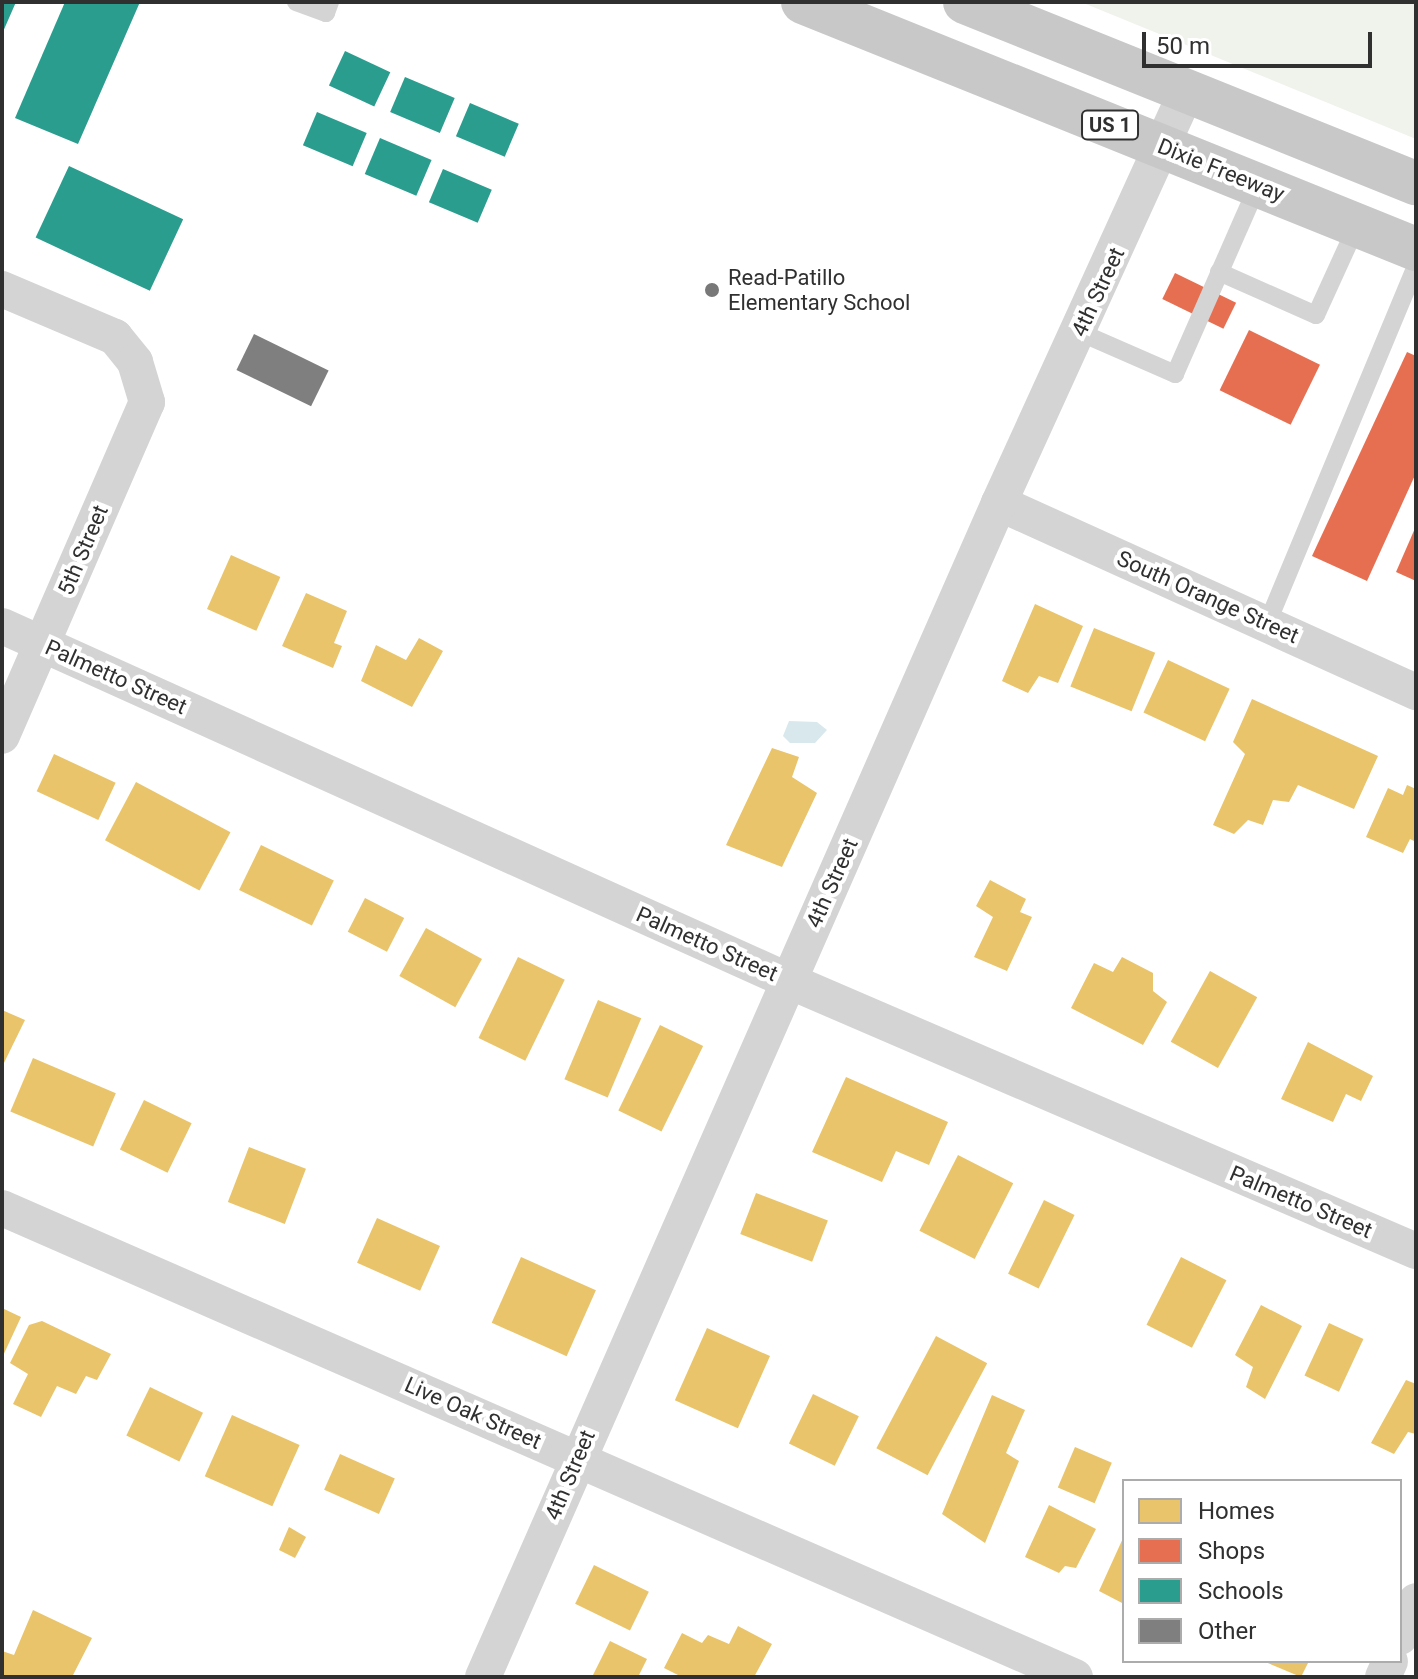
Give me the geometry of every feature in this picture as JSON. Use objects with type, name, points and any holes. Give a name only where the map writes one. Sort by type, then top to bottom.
[{"type":"main road","name":"Dixie Freeway","points":[[803,2],[1416,249]]},
{"type":"main road","points":[[965,2],[1416,183]]},
{"type":"street","name":"4th Street","points":[[483,1677],[999,503],[1165,147],[1187,91]]},
{"type":"street","name":"5th Street","points":[[2,289],[115,337],[135,362],[147,402],[2,736]]},
{"type":"street","name":"South Orange Street","points":[[999,503],[1416,692]]},
{"type":"street","name":"Palmetto Street","points":[[2,626],[789,981],[1416,1251]]},
{"type":"street","name":"Live Oak Street","points":[[2,1208],[1075,1677]]},
{"type":"lane","points":[[296,2],[326,13],[330,2]]},
{"type":"lane","points":[[1079,332],[1175,374],[1258,185]]},
{"type":"lane","points":[[1219,272],[1316,315],[1357,225]]},
{"type":"lane","points":[[1267,624],[1416,266]]},
{"type":"shaded area","points":[[1081,2],[1416,2],[1416,139]]},
{"type":"shaded area","points":[[789,721],[817,722],[827,730],[815,743],[790,743],[783,736]]},
{"type":"building: Homes","points":[[231,555],[280,577],[256,631],[207,609]]},
{"type":"building: Homes","points":[[306,593],[347,611],[334,643],[342,646],[333,668],[282,646]]},
{"type":"building: Homes","points":[[1035,604],[1083,626],[1058,683],[1039,676],[1028,693],[1002,681]]},
{"type":"building: Homes","points":[[1094,628],[1155,653],[1132,711],[1070,686]]},
{"type":"building: Homes","points":[[419,638],[443,651],[412,707],[361,681],[376,645],[406,660]]},
{"type":"building: Homes","points":[[1168,660],[1230,689],[1205,741],[1143,713]]},
{"type":"building: Homes","points":[[1252,699],[1378,756],[1354,809],[1298,785],[1289,802],[1273,800],[1263,825],[1248,820],[1234,834],[1213,825],[1245,754],[1233,742]]},
{"type":"building: Homes","points":[[772,748],[799,757],[792,777],[817,793],[782,867],[726,845]]},
{"type":"building: Homes","points":[[54,754],[116,783],[98,820],[37,791]]},
{"type":"building: Homes","points":[[136,782],[230,832],[199,891],[105,840]]},
{"type":"building: Homes","points":[[1407,785],[1416,789],[1416,842],[1410,839],[1403,853],[1366,837],[1388,788],[1403,795]]},
{"type":"building: Homes","points":[[261,845],[334,881],[312,925],[239,890]]},
{"type":"building: Homes","points":[[990,880],[1026,899],[1020,912],[1032,917],[1007,971],[974,957],[993,917],[976,906]]},
{"type":"building: Homes","points":[[365,898],[404,918],[387,952],[348,932]]},
{"type":"building: Homes","points":[[426,928],[482,959],[455,1007],[399,976]]},
{"type":"building: Homes","points":[[518,957],[565,980],[525,1061],[479,1038]]},
{"type":"building: Homes","points":[[1122,957],[1153,973],[1153,991],[1167,1002],[1143,1045],[1071,1008],[1094,963],[1113,972]]},
{"type":"building: Homes","points":[[1210,971],[1257,997],[1218,1068],[1171,1042]]},
{"type":"building: Homes","points":[[598,1000],[641,1018],[608,1098],[564,1079]]},
{"type":"building: Homes","points":[[2,1010],[25,1020],[2,1067]]},
{"type":"building: Homes","points":[[660,1025],[703,1046],[661,1131],[618,1110]]},
{"type":"building: Homes","points":[[1308,1042],[1373,1076],[1361,1101],[1346,1094],[1333,1122],[1281,1099]]},
{"type":"building: Homes","points":[[33,1058],[116,1093],[93,1147],[10,1111]]},
{"type":"building: Homes","points":[[846,1077],[948,1122],[929,1165],[896,1151],[882,1182],[812,1152]]},
{"type":"building: Homes","points":[[144,1100],[192,1123],[168,1173],[120,1149]]},
{"type":"building: Homes","points":[[249,1147],[306,1169],[285,1224],[228,1202]]},
{"type":"building: Homes","points":[[958,1155],[1013,1183],[975,1259],[919,1231]]},
{"type":"building: Homes","points":[[756,1193],[828,1221],[812,1262],[740,1234]]},
{"type":"building: Homes","points":[[1044,1200],[1075,1215],[1039,1289],[1008,1274]]},
{"type":"building: Homes","points":[[377,1218],[440,1246],[420,1291],[357,1263]]},
{"type":"building: Homes","points":[[521,1257],[596,1290],[567,1356],[492,1323]]},
{"type":"building: Homes","points":[[1181,1257],[1226,1280],[1192,1348],[1146,1325]]},
{"type":"building: Homes","points":[[1261,1305],[1302,1326],[1265,1399],[1246,1387],[1253,1367],[1235,1355]]},
{"type":"building: Homes","points":[[2,1308],[21,1317],[2,1358]]},
{"type":"building: Homes","points":[[42,1321],[111,1354],[97,1380],[86,1376],[76,1394],[57,1386],[41,1417],[13,1404],[28,1374],[10,1363],[29,1325]]},
{"type":"building: Homes","points":[[1329,1323],[1363,1339],[1339,1392],[1304,1376]]},
{"type":"building: Homes","points":[[707,1328],[770,1356],[738,1428],[675,1400]]},
{"type":"building: Homes","points":[[936,1336],[987,1363],[928,1475],[876,1448]]},
{"type":"building: Homes","points":[[1406,1380],[1416,1384],[1416,1434],[1408,1432],[1394,1454],[1371,1443]]},
{"type":"building: Homes","points":[[150,1387],[203,1413],[179,1461],[126,1436]]},
{"type":"building: Homes","points":[[813,1394],[859,1416],[835,1466],[789,1443]]},
{"type":"building: Homes","points":[[992,1395],[1025,1410],[1006,1453],[1019,1461],[985,1543],[942,1514]]},
{"type":"building: Homes","points":[[232,1415],[300,1445],[272,1506],[205,1476]]},
{"type":"building: Homes","points":[[1075,1447],[1112,1463],[1095,1503],[1058,1488]]},
{"type":"building: Homes","points":[[340,1454],[395,1478],[379,1514],[324,1490]]},
{"type":"building: Homes","points":[[1049,1505],[1096,1529],[1076,1568],[1065,1566],[1059,1573],[1025,1557]]},
{"type":"building: Homes","points":[[289,1527],[306,1537],[295,1558],[279,1550]]},
{"type":"building: Homes","points":[[1122,1540],[1122,1603],[1099,1591]]},
{"type":"building: Homes","points":[[594,1565],[649,1592],[630,1630],[575,1604]]},
{"type":"building: Homes","points":[[33,1610],[92,1638],[72,1677],[2,1676],[2,1651],[14,1655]]},
{"type":"building: Homes","points":[[738,1626],[772,1644],[754,1677],[682,1677],[664,1668],[682,1633],[702,1643],[708,1635],[729,1644]]},
{"type":"building: Homes","points":[[610,1641],[647,1659],[638,1677],[593,1675]]},
{"type":"building: Homes","points":[[1268,1663],[1308,1663],[1301,1677]]},
{"type":"building: Shops","points":[[1175,273],[1236,303],[1223,329],[1162,299]]},
{"type":"building: Shops","points":[[1249,330],[1320,365],[1291,425],[1220,390]]},
{"type":"building: Shops","points":[[1407,352],[1416,356],[1416,473],[1367,581],[1312,556]]},
{"type":"building: Shops","points":[[1416,526],[1416,581],[1396,572]]},
{"type":"building: Schools","points":[[2,2],[16,2],[2,34]]},
{"type":"building: Schools","points":[[65,2],[140,2],[78,144],[15,118]]},
{"type":"building: Schools","points":[[345,51],[390,72],[374,107],[329,85]]},
{"type":"building: Schools","points":[[405,77],[455,98],[440,133],[390,112]]},
{"type":"building: Schools","points":[[470,103],[519,124],[505,157],[456,136]]},
{"type":"building: Schools","points":[[317,112],[367,133],[353,166],[303,145]]},
{"type":"building: Schools","points":[[380,138],[432,160],[416,196],[365,174]]},
{"type":"building: Schools","points":[[69,166],[183,219],[150,291],[36,238]]},
{"type":"building: Schools","points":[[443,169],[492,190],[478,223],[429,202]]},
{"type":"building: Other","points":[[254,334],[329,370],[311,406],[236,370]]},
{"type":"place","name":"Read-Patillo Elementary School","points":[[712,290]]}]
